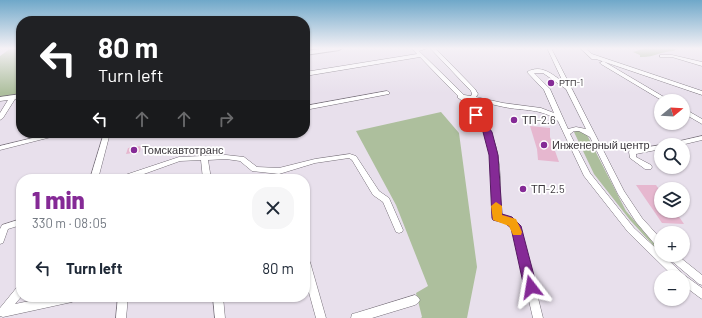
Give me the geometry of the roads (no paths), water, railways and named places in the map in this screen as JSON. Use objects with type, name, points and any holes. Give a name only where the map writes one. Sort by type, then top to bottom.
[{"type":"street","points":[[310,73],[373,63]]},
{"type":"street","points":[[429,63],[480,121],[490,138],[494,155],[497,218],[508,220],[516,226],[538,318]]},
{"type":"street","points":[[446,63],[475,92],[473,97]]},
{"type":"street","points":[[555,63],[627,202],[638,220],[654,237]]},
{"type":"street","points":[[605,63],[656,94]]},
{"type":"street","points":[[608,63],[702,93]]},
{"type":"street","points":[[436,70],[451,68]]},
{"type":"street","points":[[567,87],[544,71],[530,72],[547,88],[566,133],[587,174],[608,203],[631,230],[673,270]]},
{"type":"street","points":[[310,107],[387,93]]},
{"type":"street","points":[[0,99],[16,97]]},
{"type":"street","points":[[460,97],[473,97],[502,105],[545,111],[555,115],[562,123]]},
{"type":"street","points":[[0,118],[12,98]]},
{"type":"street","points":[[690,114],[702,122]]},
{"type":"street","points":[[566,133],[577,128],[592,135]]},
{"type":"street","points":[[0,148],[41,138]]},
{"type":"street","points":[[96,174],[106,138]]},
{"type":"street","points":[[690,141],[702,138]]},
{"type":"street","points":[[648,167],[633,158],[632,152],[654,148]]},
{"type":"street","points":[[144,174],[179,160],[204,158],[238,158],[255,169],[279,171],[344,156],[354,158],[376,193],[386,200],[399,230]]},
{"type":"street","points":[[204,158],[206,174]]},
{"type":"street","points":[[0,240],[6,227],[16,224]]},
{"type":"street","points":[[679,262],[702,281]]},
{"type":"street","points":[[310,280],[321,318]]},
{"type":"street","points":[[690,285],[702,294]]},
{"type":"street","points":[[2,313],[16,295]]},
{"type":"street","points":[[356,318],[415,300]]},
{"type":"street","points":[[2,313],[50,302]]},
{"type":"street","points":[[121,318],[123,302]]},
{"type":"street","points":[[218,302],[220,318]]},
{"type":"place","name":"РТП-1","points":[[551,83]]},
{"type":"place","name":"ТП-2.6","points":[[514,120]]},
{"type":"place","name":"Инженерный центр","points":[[544,145]]},
{"type":"place","name":"Томскавтотранс","points":[[134,150]]},
{"type":"place","name":"ТП-2.5","points":[[523,189]]}]
